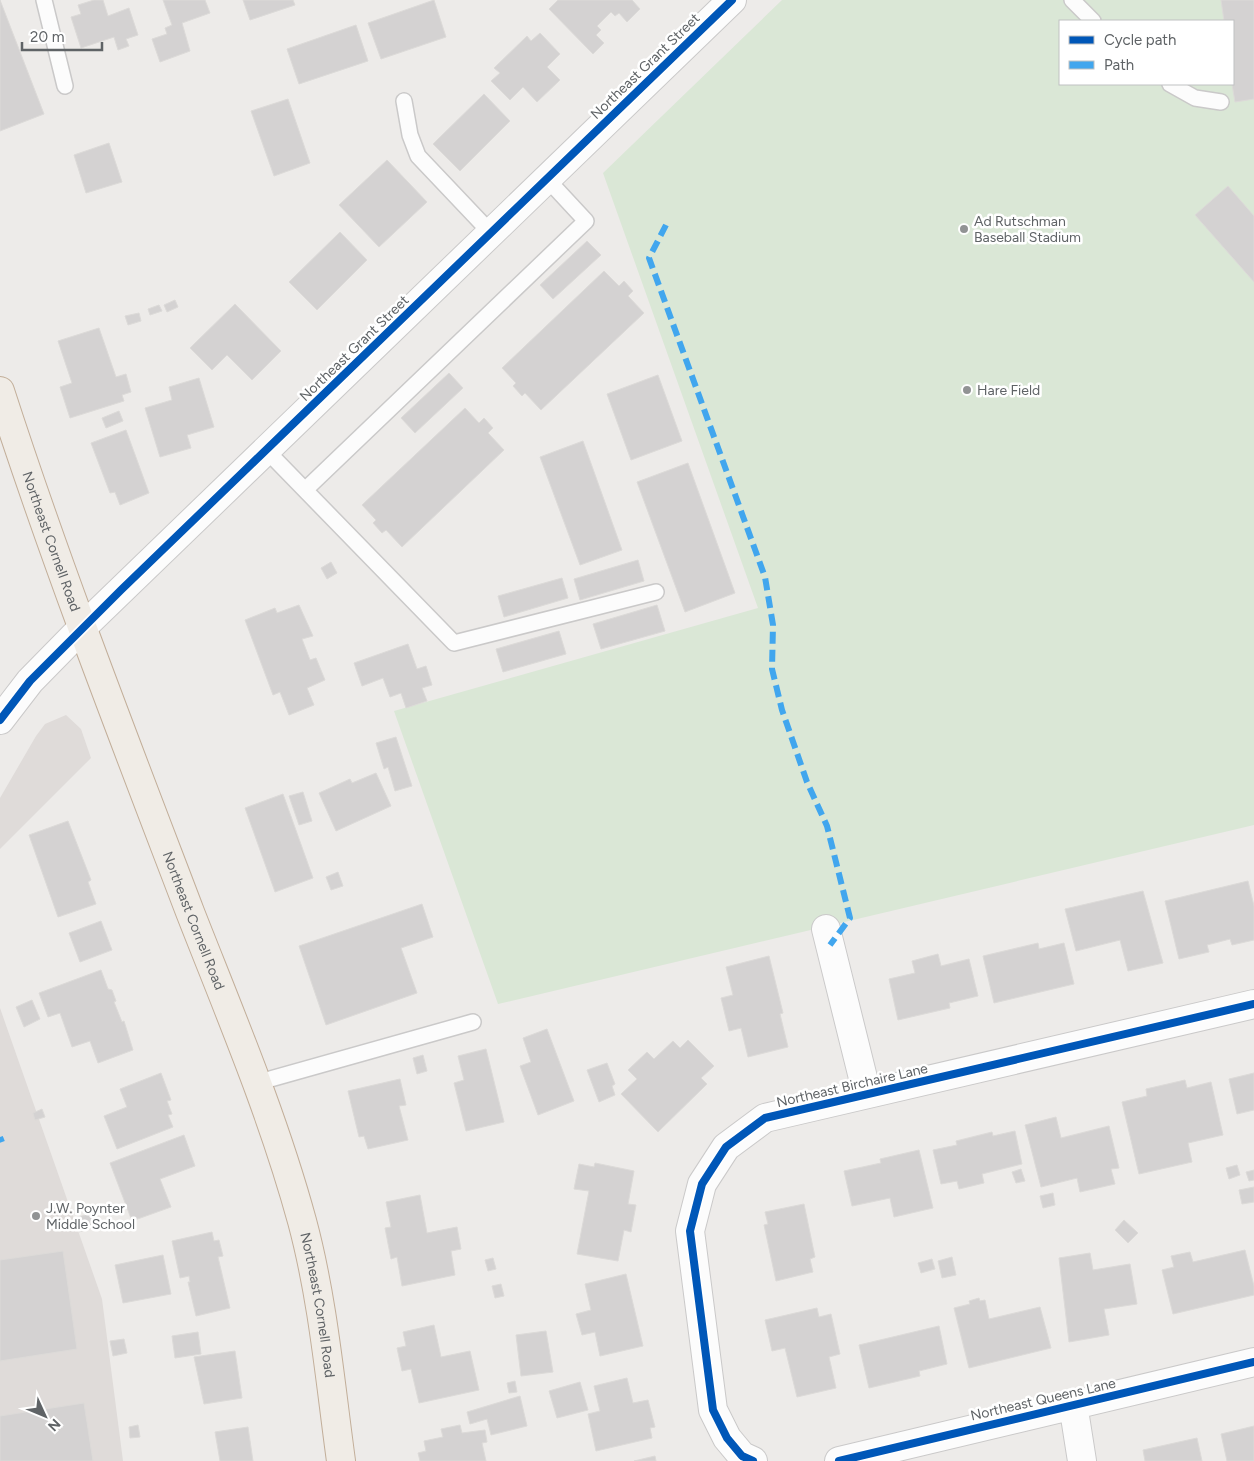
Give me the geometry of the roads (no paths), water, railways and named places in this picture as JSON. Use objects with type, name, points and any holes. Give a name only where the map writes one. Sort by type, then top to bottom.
[{"type":"highway","name":"Northeast Cornell Road","points":[[0,391],[36,500],[82,628],[256,1083],[290,1180],[311,1258],[341,1461]]},
{"type":"street","name":"Northeast Grant Street","points":[[0,720],[30,681],[82,628],[732,0]]},
{"type":"street","points":[[826,929],[867,1094]]},
{"type":"street","name":"Northeast Birchaire Lane","points":[[748,1459],[727,1438],[713,1410],[690,1231],[702,1184],[726,1147],[765,1118],[1254,1004]]},
{"type":"street","name":"Northeast Queens Lane","points":[[839,1461],[1254,1362]]},
{"type":"street","points":[[1074,1404],[1082,1461]]},
{"type":"lane","points":[[44,0],[65,86]]},
{"type":"lane","points":[[1072,0],[1092,20]]},
{"type":"lane","points":[[1172,85],[1195,98],[1220,102]]},
{"type":"lane","points":[[404,101],[410,135],[418,156],[491,233]]},
{"type":"lane","points":[[305,490],[586,221],[547,179]]},
{"type":"lane","points":[[266,450],[454,644],[656,592]]},
{"type":"lane","points":[[256,1083],[473,1022]]},
{"type":"place","name":"Ad Rutschman Baseball Stadium","points":[[964,229]]},
{"type":"place","name":"Hare Field","points":[[967,390]]},
{"type":"place","name":"J.W. Poynter Middle School","points":[[36,1216]]}]
